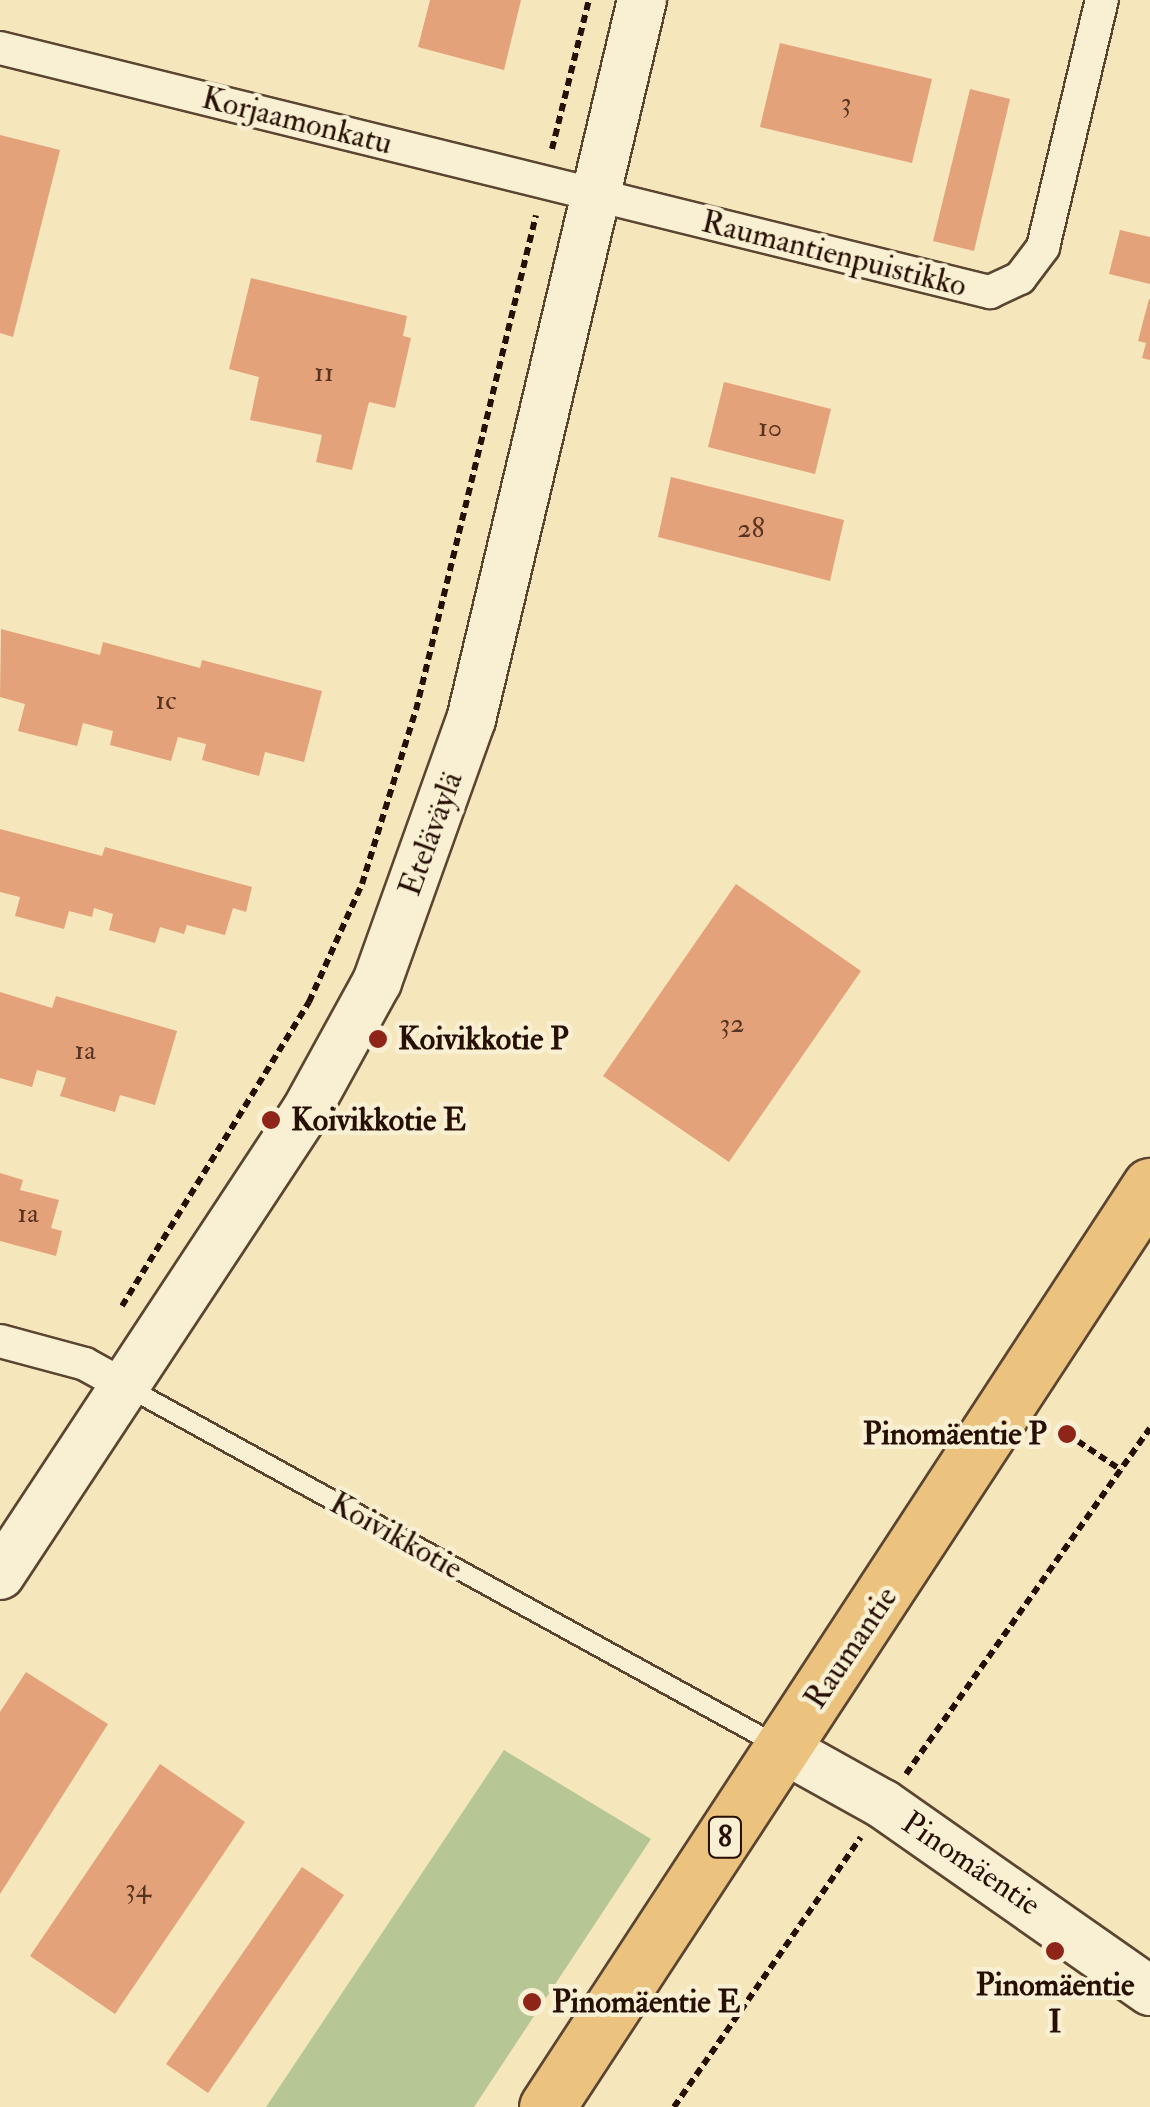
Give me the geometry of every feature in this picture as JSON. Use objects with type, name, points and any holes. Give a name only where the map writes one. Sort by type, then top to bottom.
[{"type":"highway","name":"Raumantie","points":[[547,2107],[1150,1186]]},
{"type":"street","name":"Eteläväylä","points":[[0,1575],[105,1375],[306,1111],[377,982],[471,720],[642,0]]},
{"type":"street","name":"Raumantienpuistikko","points":[[594,194],[990,292],[1020,278],[1042,247],[1102,0]]},
{"type":"street","name":"Korjaamonkatu","points":[[0,48],[594,194]]},
{"type":"street","name":"Koivikkotie","points":[[0,1341],[105,1375]]},
{"type":"street","name":"Pinomäentie","points":[[784,1749],[883,1804],[1150,1991]]},
{"type":"lane","name":"Koivikkotie","points":[[105,1375],[784,1749]]},
{"type":"path","points":[[105,1375],[309,1002],[362,884],[416,710],[588,0]]},
{"type":"path","points":[[674,2107],[883,1804],[970,1692],[1150,1428]]},
{"type":"path","points":[[1067,1434],[1121,1470]]},
{"type":"green space","points":[[504,1750],[651,1839],[474,2107],[266,2107]]},
{"type":"building","points":[[430,0],[521,0],[504,70],[418,47]]},
{"type":"building","points":[[780,43],[932,79],[912,163],[760,127]]},
{"type":"building","points":[[970,89],[1010,99],[974,251],[933,241]]},
{"type":"building","points":[[0,135],[60,150],[13,337],[0,333]]},
{"type":"building","points":[[1120,230],[1150,237],[1150,284],[1109,274]]},
{"type":"building","points":[[251,278],[407,316],[403,336],[411,338],[395,408],[369,402],[352,470],[316,462],[322,435],[250,420],[259,377],[229,369]]},
{"type":"building","points":[[1149,299],[1150,360],[1142,358],[1146,343],[1138,341]]},
{"type":"building","points":[[724,382],[831,409],[815,474],[708,447]]},
{"type":"building","points":[[671,477],[844,520],[830,581],[658,537]]},
{"type":"building","points":[[1,629],[100,655],[103,642],[200,668],[202,660],[322,691],[304,762],[265,752],[259,776],[202,760],[206,744],[178,737],[171,761],[110,745],[113,731],[83,723],[77,746],[18,731],[25,704],[0,697]]},
{"type":"building","points":[[0,829],[102,856],[105,847],[252,887],[246,912],[233,908],[225,935],[187,925],[184,934],[160,927],[155,943],[109,930],[113,914],[94,908],[92,917],[69,911],[64,929],[15,916],[20,897],[0,892]]},
{"type":"building","points":[[736,884],[861,971],[729,1162],[603,1076]]},
{"type":"building","points":[[0,992],[52,1008],[56,996],[177,1031],[155,1105],[120,1095],[115,1112],[60,1096],[66,1078],[37,1070],[32,1087],[0,1078]]},
{"type":"building","points":[[0,1173],[23,1180],[20,1190],[59,1200],[51,1228],[62,1231],[56,1256],[0,1241]]},
{"type":"building","points":[[26,1672],[108,1724],[0,1894],[0,1712]]},
{"type":"building","points":[[160,1764],[245,1822],[115,2014],[30,1956]]},
{"type":"building","points":[[302,1867],[344,1895],[208,2093],[166,2064]]},
{"type":"place","name":"Koivikkotie P","points":[[378,1039]]},
{"type":"place","name":"Koivikkotie E","points":[[271,1120]]},
{"type":"place","name":"Pinomäentie P","points":[[1067,1434]]},
{"type":"place","name":"Pinomäentie I","points":[[1055,1951]]},
{"type":"place","name":"Pinomäentie E","points":[[532,2002]]}]
